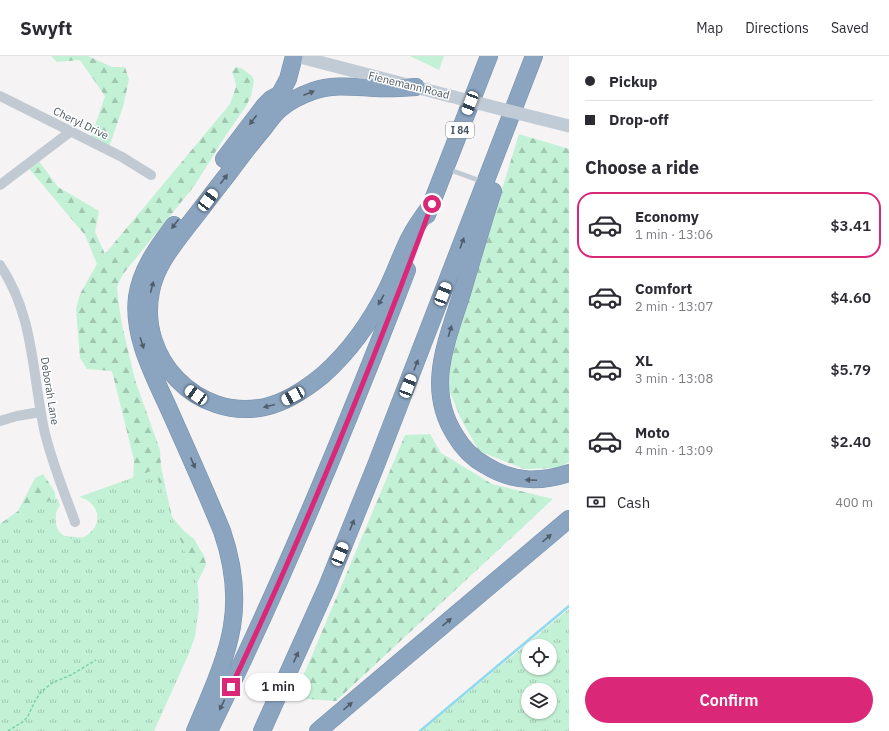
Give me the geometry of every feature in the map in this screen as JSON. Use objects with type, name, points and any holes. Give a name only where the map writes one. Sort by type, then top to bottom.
[{"type":"highway","points":[[276,113],[279,105],[280,94],[288,79],[295,56]]},
{"type":"highway","name":"I 84","points":[[209,731],[269,606],[317,496],[358,396],[489,56]]},
{"type":"highway","points":[[262,731],[306,634],[348,535],[430,327],[531,62]]},
{"type":"highway","points":[[531,62],[519,109],[443,355],[440,373],[440,396],[445,416],[457,439],[475,458],[490,468],[513,477],[532,480],[549,479],[569,474]]},
{"type":"highway","points":[[416,87],[378,88],[344,86],[326,88],[313,91],[299,97],[286,104],[276,113],[170,249],[159,268],[153,284],[149,310],[151,329],[155,345],[163,361],[174,376],[196,395],[211,402],[226,406],[259,408],[273,405],[285,400],[315,381],[339,359],[362,331],[387,289],[411,236],[432,204]]},
{"type":"highway","points":[[195,731],[220,670],[229,642],[234,610],[234,586],[230,557],[222,531],[144,349],[137,322],[137,297],[144,272],[156,248],[265,105],[280,94]]},
{"type":"highway","points":[[318,731],[569,519]]},
{"type":"main road","name":"Fienemann Road","points":[[295,56],[569,126]]},
{"type":"street","name":"Cheryl Drive","points":[[0,96],[122,157],[151,174]]},
{"type":"street","points":[[0,185],[70,132]]},
{"type":"street","name":"Deborah Lane","points":[[0,265],[14,288],[25,317],[44,431],[55,470],[75,522]]},
{"type":"street","points":[[0,421],[40,412]]},
{"type":"lane","points":[[445,168],[484,183]]},
{"type":"path","points":[[8,731],[24,721],[38,696],[52,683],[71,675],[96,660]]},
{"type":"green space","points":[[51,56],[88,56],[112,67],[125,67],[129,79],[123,107],[108,150],[90,141],[105,96],[80,60],[57,62]]},
{"type":"green space","points":[[410,56],[444,56],[439,70]]},
{"type":"green space","points":[[236,67],[241,68],[252,76],[254,81],[251,96],[246,106],[195,185],[123,274],[117,286],[122,325],[135,380],[160,450],[161,467],[172,517],[184,531],[194,539],[205,558],[206,565],[197,583],[0,729],[0,524],[18,511],[35,478],[43,474],[55,492],[56,535],[95,539],[133,484],[134,460],[112,371],[87,369],[80,358],[76,309],[80,294],[97,264],[85,235],[26,165],[36,157],[58,187],[99,211],[95,232],[105,254],[230,104],[236,87],[232,72]]},
{"type":"green space","points":[[519,134],[569,149],[569,462],[558,468],[524,469],[479,451],[461,419],[449,390],[451,355]]},
{"type":"green space","points":[[430,434],[441,453],[492,484],[553,499],[336,701],[294,698],[405,435]]},
{"type":"green space","points":[[154,470],[198,586],[199,608],[195,636],[190,651],[154,731],[0,731],[0,525],[24,511],[57,498],[60,505],[57,509],[55,519],[57,529],[64,536],[69,538],[80,538],[90,533],[96,525],[97,514],[93,505],[85,499],[79,497]]},
{"type":"green space","points":[[569,609],[569,731],[422,731],[521,649],[521,675],[557,675],[557,639],[533,639]]},
{"type":"waterway","points":[[420,731],[569,606]]},
{"type":"route","points":[[231,687],[300,536],[328,469],[432,204]]}]
